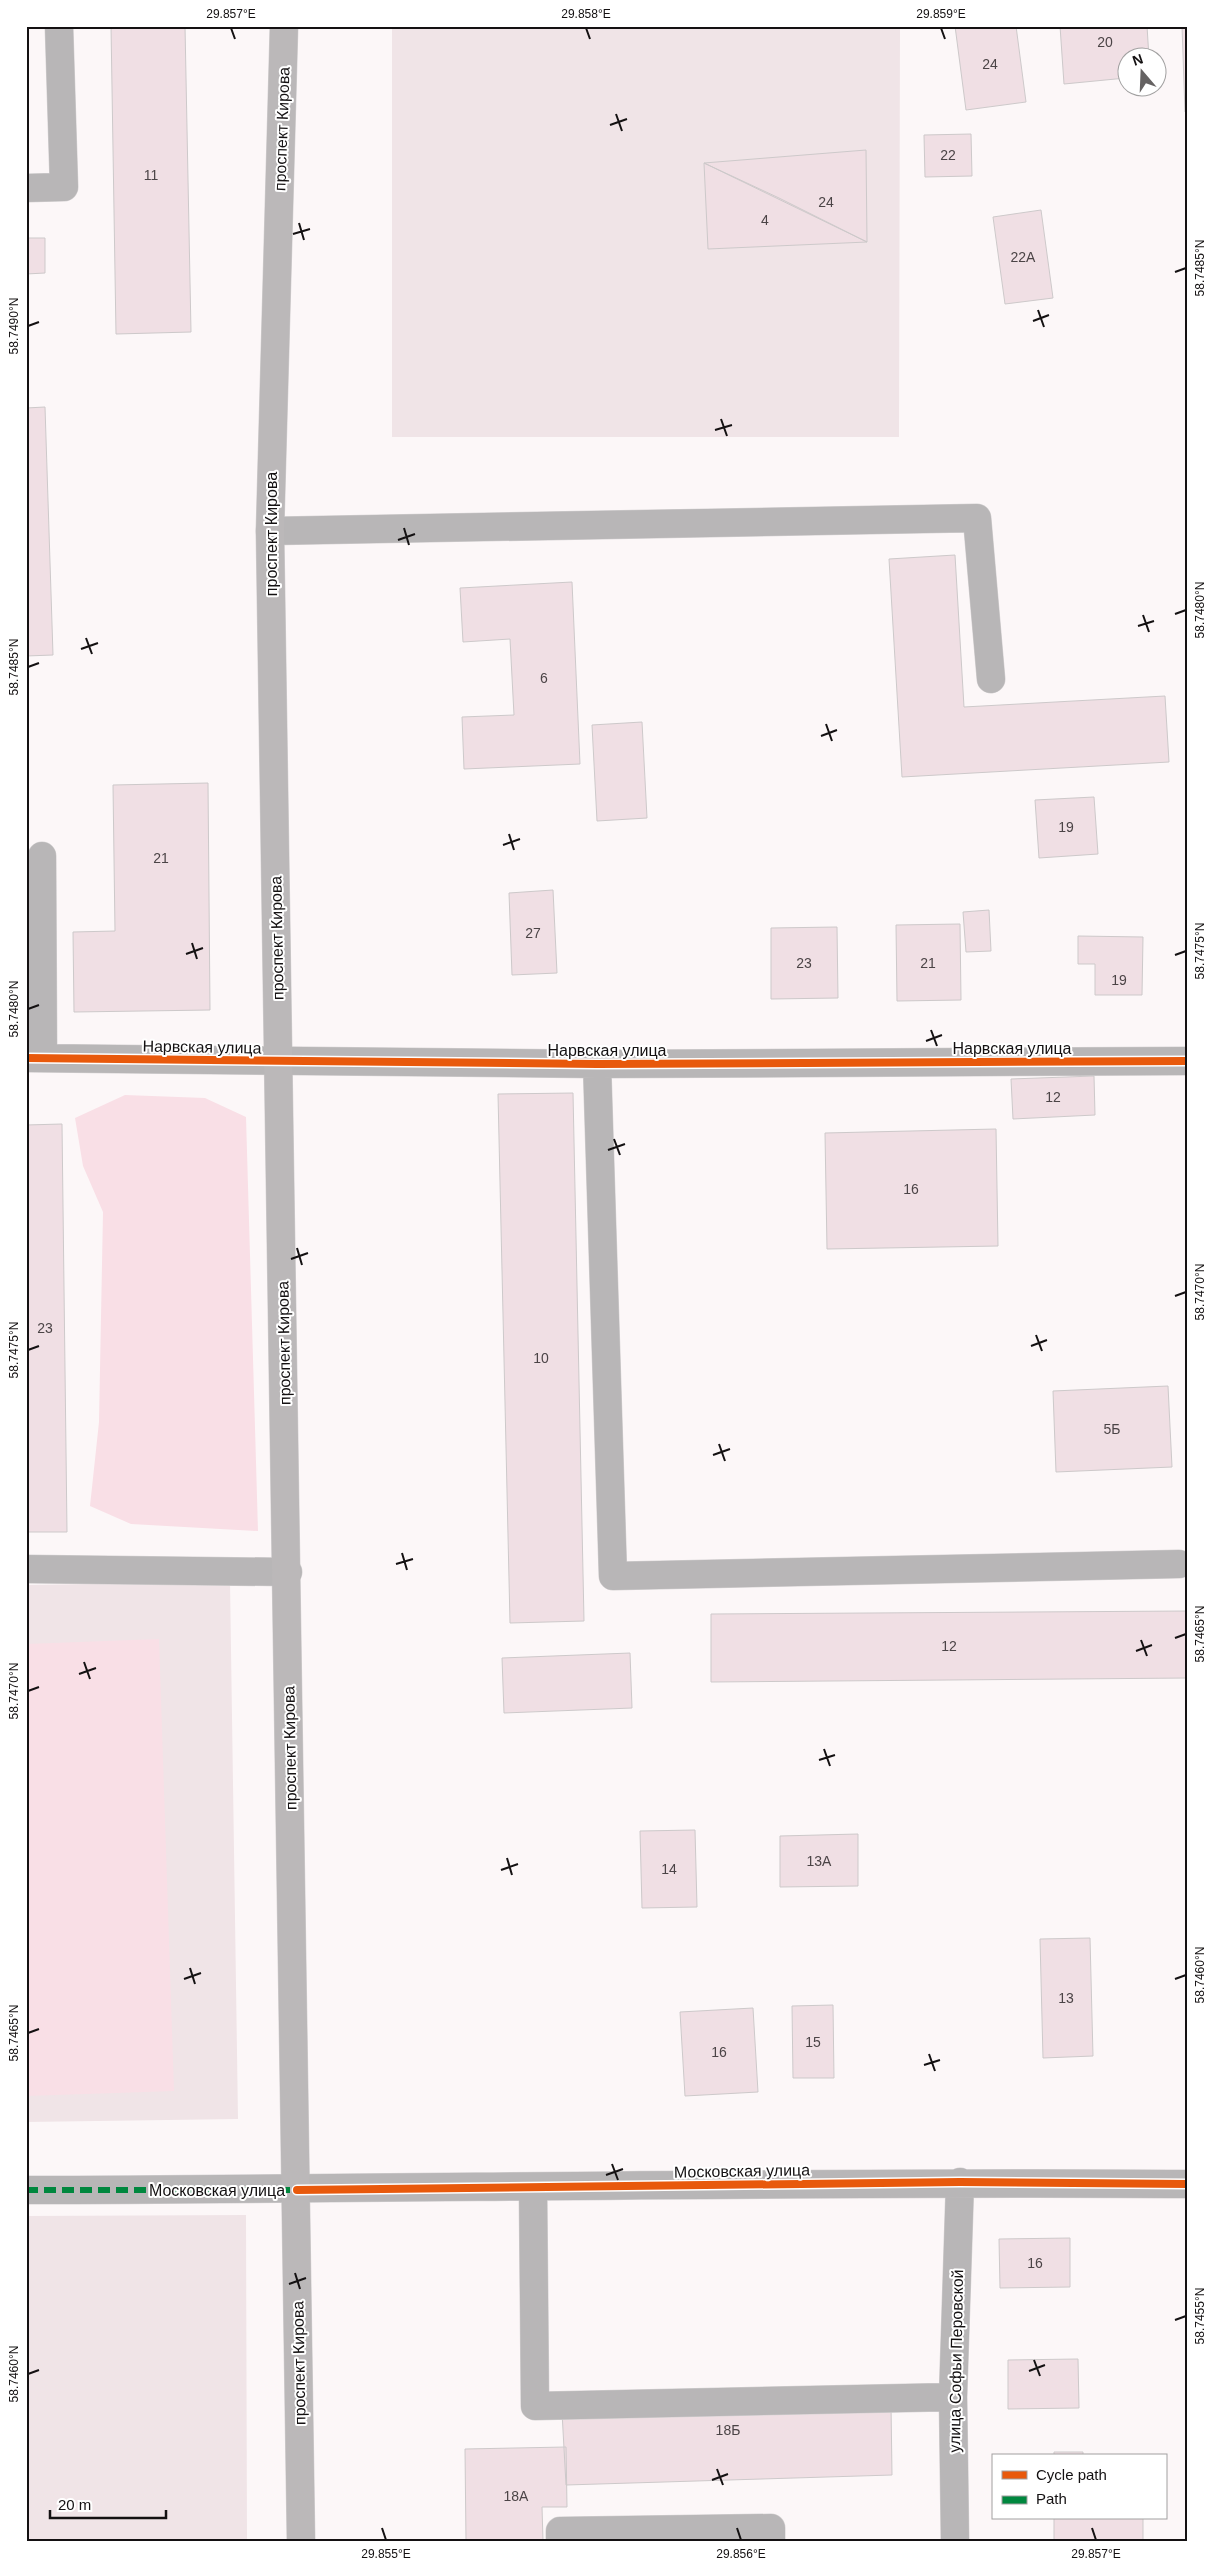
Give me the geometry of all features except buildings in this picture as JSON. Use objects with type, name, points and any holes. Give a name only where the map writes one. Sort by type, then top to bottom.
[{"type":"main road","name":"проспект Кирова","points":[[284,26],[270,530],[288,1572],[301,2541]]},
{"type":"street","points":[[26,188],[64,187],[59,26]]},
{"type":"street","points":[[270,530],[977,518],[991,679]]},
{"type":"street","points":[[35,1058],[42,856]]},
{"type":"street","name":"Нарвская улица","points":[[35,1058],[597,1064],[1188,1061]]},
{"type":"street","points":[[597,1064],[613,1576],[1179,1564]]},
{"type":"street","points":[[26,1569],[288,1572]]},
{"type":"street","name":"Московская улица","points":[[26,2190],[297,2190],[960,2182],[1188,2184]]},
{"type":"street","name":"улица Софьи Перовской","points":[[954,2541],[953,2397],[960,2182]]},
{"type":"street","points":[[533,2187],[535,2406],[953,2397]]},
{"type":"street","points":[[560,2541],[560,2531],[771,2528],[771,2541]]},
{"type":"shaded area","points":[[392,26],[900,26],[899,437],[392,437]]},
{"type":"shaded area","points":[[125,1095],[205,1098],[246,1117],[258,1531],[131,1524],[90,1506],[99,1422],[103,1212],[83,1166],[75,1118]]},
{"type":"shaded area","points":[[230,1582],[238,2119],[26,2122],[26,1585]]},
{"type":"shaded area","points":[[159,1639],[174,2091],[26,2096],[26,1644]]},
{"type":"shaded area","points":[[246,2215],[247,2541],[26,2541],[26,2216]]},
{"type":"marked path","points":[[26,2190],[297,2190]]},
{"type":"cycle path","points":[[26,1058],[597,1064],[1188,1061]]},
{"type":"cycle path","points":[[297,2190],[960,2182],[1188,2184]]}]
